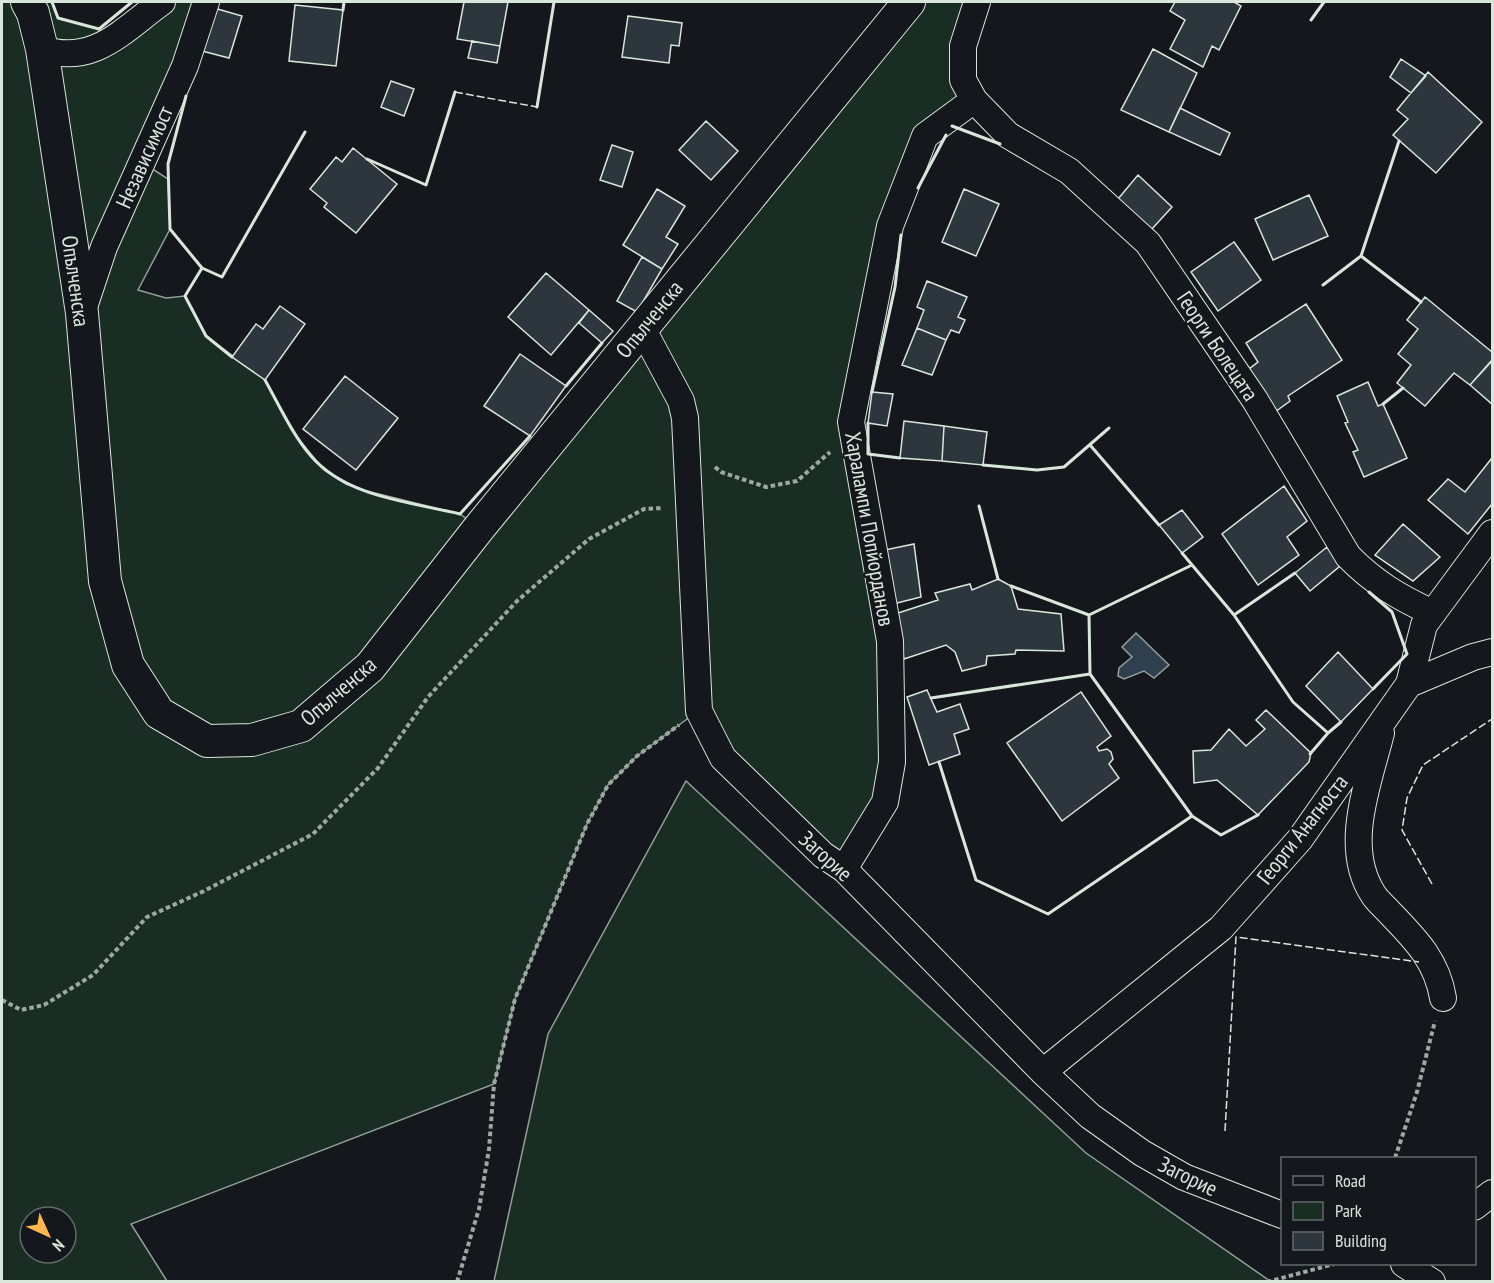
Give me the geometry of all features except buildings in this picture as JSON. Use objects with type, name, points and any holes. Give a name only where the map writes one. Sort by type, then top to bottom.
[{"type":"street","name":"Опълченска","points":[[27,2],[33,13],[42,49],[82,313],[105,581],[128,665],[159,713],[207,741],[252,740],[301,726],[370,667],[642,328],[909,2]]},
{"type":"street","points":[[42,49],[58,54],[75,55],[104,44],[162,2]]},
{"type":"street","name":"Независимост","points":[[82,313],[104,246],[185,66],[206,2]]},
{"type":"street","points":[[975,100],[963,81],[963,46],[977,2]]},
{"type":"street","name":"Харалампи Попйорданов","points":[[844,869],[885,802],[892,762],[890,641],[851,422],[890,226],[925,136],[975,100]]},
{"type":"street","name":"Георги Болецата","points":[[975,100],[1008,135],[1069,171],[1148,243],[1255,400],[1348,556],[1366,574],[1397,597],[1433,613]]},
{"type":"street","name":"Загорие","points":[[642,328],[681,401],[685,418],[699,711],[723,758],[823,855],[844,869],[1043,1072],[1090,1116],[1184,1178],[1281,1215]]},
{"type":"street","name":"Георги Анагноста","points":[[1043,1072],[1221,928],[1300,838],[1409,684],[1424,625],[1492,532]]},
{"type":"street","points":[[1409,684],[1473,657],[1492,652]]},
{"type":"street","points":[[1384,721],[1358,830],[1363,871],[1373,894],[1431,958],[1440,978],[1443,998]]},
{"type":"street","points":[[1476,1205],[1492,1193]]},
{"type":"street","points":[[1407,1265],[1432,1281]]},
{"type":"path","points":[[707,461],[721,472],[766,487],[797,481],[832,449],[856,453]]},
{"type":"path","points":[[2,1000],[21,1010],[44,1005],[93,975],[147,917],[204,891],[313,834],[378,768],[428,697],[518,601],[580,547],[644,509],[691,507]]},
{"type":"path","points":[[457,1281],[478,1209],[489,1149],[494,1084],[515,999],[587,824],[608,785],[637,756],[699,711]]},
{"type":"path","points":[[1395,1157],[1443,998]]},
{"type":"path","points":[[1267,1281],[1327,1265]]},
{"type":"green space","points":[[2,2],[52,2],[58,18],[99,29],[103,44],[162,2],[206,2],[143,163],[168,179],[170,229],[138,290],[166,298],[185,296],[206,336],[265,380],[297,437],[324,470],[346,484],[363,490],[460,514],[479,528],[909,2],[977,2],[974,100],[925,136],[851,422],[892,762],[844,869],[823,855],[698,711],[637,756],[608,785],[587,824],[515,999],[494,1084],[131,1224],[167,1281],[2,1282]]},
{"type":"green space","points":[[686,781],[1086,1153],[1270,1281],[494,1281],[548,1034]]},
{"type":"water","points":[[1136,633],[1169,665],[1154,678],[1144,671],[1124,679],[1118,676],[1119,668],[1132,657],[1122,647]]},
{"type":"fence","points":[[455,92],[537,107]]},
{"type":"fence","points":[[1432,884],[1402,830],[1407,798],[1423,765],[1492,719]]},
{"type":"fence","points":[[1225,1131],[1236,937],[1419,962]]},
{"type":"wall","points":[[52,2],[58,18],[99,29],[132,2]]},
{"type":"wall","points":[[343,10],[344,2]]},
{"type":"wall","points":[[537,107],[554,2]]},
{"type":"wall","points":[[1311,20],[1324,2]]},
{"type":"wall","points":[[367,159],[426,185],[455,92]]},
{"type":"wall","points":[[186,96],[168,164],[170,229],[202,268],[222,277],[305,132]]},
{"type":"wall","points":[[952,126],[1000,144]]},
{"type":"wall","points":[[918,188],[946,135]]},
{"type":"wall","points":[[1323,285],[1361,256],[1399,141]]},
{"type":"wall","points":[[872,392],[895,287],[901,235]]},
{"type":"wall","points":[[1361,256],[1421,302]]},
{"type":"wall","points":[[202,268],[185,296],[206,336],[232,357]]},
{"type":"wall","points":[[566,386],[602,343]]},
{"type":"wall","points":[[265,380],[298,438],[325,470],[342,481],[380,496],[460,514],[530,436]]},
{"type":"wall","points":[[1383,404],[1403,388]]},
{"type":"wall","points":[[868,423],[868,454],[900,458]]},
{"type":"wall","points":[[983,465],[1037,470],[1064,467],[1109,428]]},
{"type":"wall","points":[[1090,445],[1159,525]]},
{"type":"wall","points":[[979,506],[998,579]]},
{"type":"wall","points":[[1182,553],[1234,615],[1293,702],[1328,733]]},
{"type":"wall","points":[[1011,586],[1089,615],[1192,565]]},
{"type":"wall","points":[[1234,615],[1295,573]]},
{"type":"wall","points":[[1369,592],[1392,612],[1407,654],[1373,689]]},
{"type":"wall","points":[[1089,615],[1090,674]]},
{"type":"wall","points":[[931,698],[1090,674],[1192,816],[1048,914],[976,880],[939,762]]},
{"type":"wall","points":[[1310,754],[1341,722]]},
{"type":"wall","points":[[1192,816],[1221,835],[1258,815]]}]
